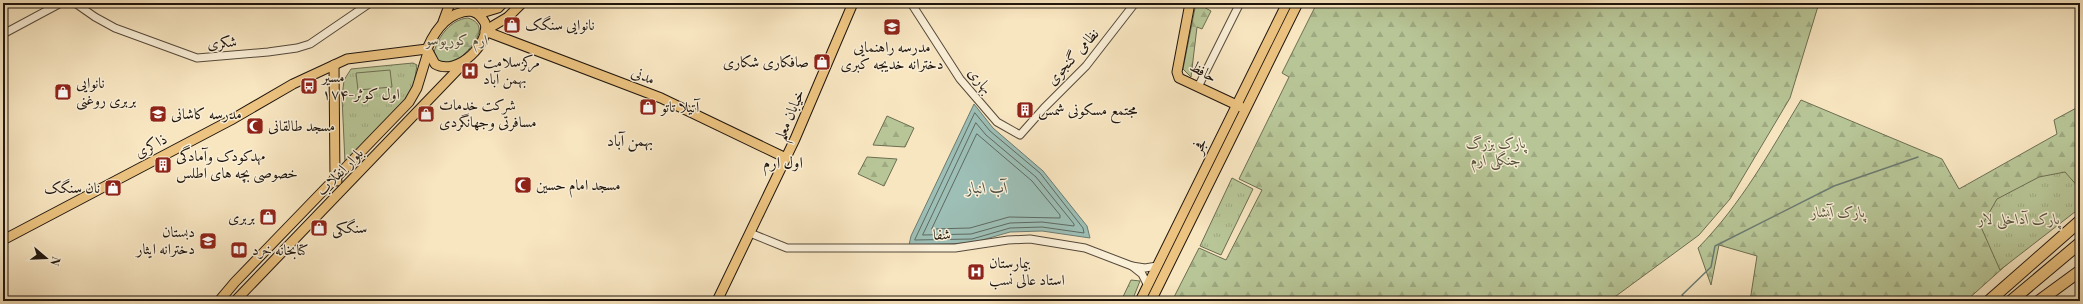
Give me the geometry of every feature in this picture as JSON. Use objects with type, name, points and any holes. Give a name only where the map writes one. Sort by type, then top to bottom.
[{"type":"highway","points":[[1989,301],[2080,221]]},
{"type":"highway","points":[[2011,301],[2080,243]]},
{"type":"highway","points":[[2039,301],[2080,271]]},
{"type":"main road","points":[[450,3],[443,23],[428,50],[431,60],[440,67],[455,67],[465,62],[482,40],[485,30],[485,23],[469,3]]},
{"type":"main road","points":[[443,23],[454,14],[462,12],[477,13],[498,8],[503,3]]},
{"type":"main road","points":[[485,30],[508,17],[522,3]]},
{"type":"main road","name":"خیابان معلم","points":[[717,301],[786,158],[853,3]]},
{"type":"main road","name":"حافظ","points":[[1190,3],[1177,72],[1179,78],[1246,109]]},
{"type":"main road","name":"فجر","points":[[1140,301],[1286,3]]},
{"type":"main road","name":"فجر","points":[[1151,301],[1298,3]]},
{"type":"main road","name":"مدنی","points":[[485,30],[661,98],[786,158]]},
{"type":"main road","name":"ذاکری","points":[[3,240],[231,120],[293,84],[347,59],[428,50]]},
{"type":"main road","name":"بلوار انقلاب","points":[[219,301],[235,282],[409,102],[417,88],[428,50]]},
{"type":"main road","name":"بلوار انقلاب","points":[[236,301],[465,62]]},
{"type":"main road","points":[[334,65],[335,179],[344,188]]},
{"type":"main road","points":[[235,282],[236,287],[244,291]]},
{"type":"street","points":[[5,34],[61,3]]},
{"type":"street","name":"شکری","points":[[75,3],[95,17],[115,28],[197,58],[268,52],[297,48],[310,44],[370,3]]},
{"type":"street","points":[[477,13],[479,3]]},
{"type":"street","name":"بهاری","points":[[911,3],[960,79],[997,122],[1020,135],[1044,108]]},
{"type":"street","name":"نظامی گنجوی","points":[[1044,108],[1086,66],[1135,3]]},
{"type":"street","points":[[1198,87],[1240,3]]},
{"type":"street","name":"شفا","points":[[750,233],[786,248],[955,248],[1008,240],[1030,239],[1085,248],[1132,266]]},
{"type":"street","points":[[1132,266],[1145,268],[1157,266]]},
{"type":"street","points":[[1132,266],[1142,274],[1147,284]]},
{"type":"green space","points":[[1196,3],[1202,3],[1202,6],[1211,11],[1202,29],[1197,27],[1191,77],[1183,69]]},
{"type":"green space","name":"پارک بزرگ جنگلی ارم","points":[[1317,3],[1819,3],[1790,98],[1730,199],[1699,235],[1616,296],[1604,301],[1172,301],[1199,248],[1226,260],[1262,190],[1239,179],[1289,77],[1282,73]]},
{"type":"green space","name":"ارم کورپوسو","points":[[468,18],[476,22],[479,28],[478,35],[469,49],[450,65],[437,61],[434,52],[442,35],[451,25],[462,19]]},
{"type":"green space","points":[[413,63],[417,65],[414,84],[407,98],[345,163],[342,97],[344,80],[351,69]]},
{"type":"green space","points":[[390,70],[392,87],[358,90],[356,73]]},
{"type":"green space","name":"پارک آبشار","points":[[1801,100],[1942,159],[1959,189],[2057,134],[2054,120],[2080,106],[2080,140],[2075,143],[2080,156],[2080,199],[1966,301],[1750,301],[1757,256],[1719,245],[1711,285],[1698,248],[1714,231],[1754,177]]},
{"type":"green space","points":[[887,116],[914,128],[905,147],[873,145]]},
{"type":"green space","points":[[867,157],[897,159],[884,186],[858,174]]},
{"type":"green space","name":"پارک آداخلی لار","points":[[2065,172],[2080,189],[2080,208],[2000,270],[1981,227],[1997,199],[2039,177]]},
{"type":"green space","points":[[1232,178],[1253,189],[1221,255],[1200,246]]},
{"type":"green space","points":[[1131,280],[1140,281],[1132,301],[1121,301]]},
{"type":"water","name":"آب انبار","points":[[974,104],[993,128],[1043,171],[1087,226],[1090,238],[1042,231],[1010,232],[972,243],[909,245],[911,236]]},
{"type":"waterway","points":[[1687,301],[1682,295],[1711,267],[1715,246],[1834,186],[1918,157]]},
{"type":"place","name":"نانوایی سنگک","points":[[512,25]]},
{"type":"place","name":"مدرسه راهنمایی دخترانه خدیجه کبری","points":[[892,27]]},
{"type":"place","name":"صافکاری شکاری","points":[[822,62]]},
{"type":"place","name":"مرکزسلامت بهمن آباد","points":[[470,71]]},
{"type":"place","name":"مسیر ۱۷۴-اول کوثر","points":[[309,86]]},
{"type":"place","name":"نانوایی بربری روغنی","points":[[63,92]]},
{"type":"place","name":"آتیلا تاتو","points":[[648,107]]},
{"type":"place","name":"مجتمع مسکونی شمس","points":[[1025,110]]},
{"type":"place","name":"مدرسه کاشانی","points":[[158,114]]},
{"type":"place","name":"شرکت خدمات مسافرتی وجهانگردی","points":[[426,114]]},
{"type":"place","name":"مسجد طالقانی","points":[[255,126]]},
{"type":"place","name":"مهدکودک وآمادگی خصوصی بچه های اطلس","points":[[163,165]]},
{"type":"place","name":"مسجد امام حسین","points":[[523,185]]},
{"type":"place","name":"نان سنگک","points":[[113,188]]},
{"type":"place","name":"بربری","points":[[268,217]]},
{"type":"place","name":"سنگکی","points":[[319,228]]},
{"type":"place","name":"دبستان دخترانه ایثار","points":[[208,241]]},
{"type":"place","name":"کتابخانه خرد","points":[[239,250]]},
{"type":"place","name":"بیمارستان استاد عالی نسب","points":[[976,272]]},
{"type":"district","name":"بهمن آباد","points":[[630,141]]},
{"type":"district","name":"اول ارم","points":[[783,163]]}]
